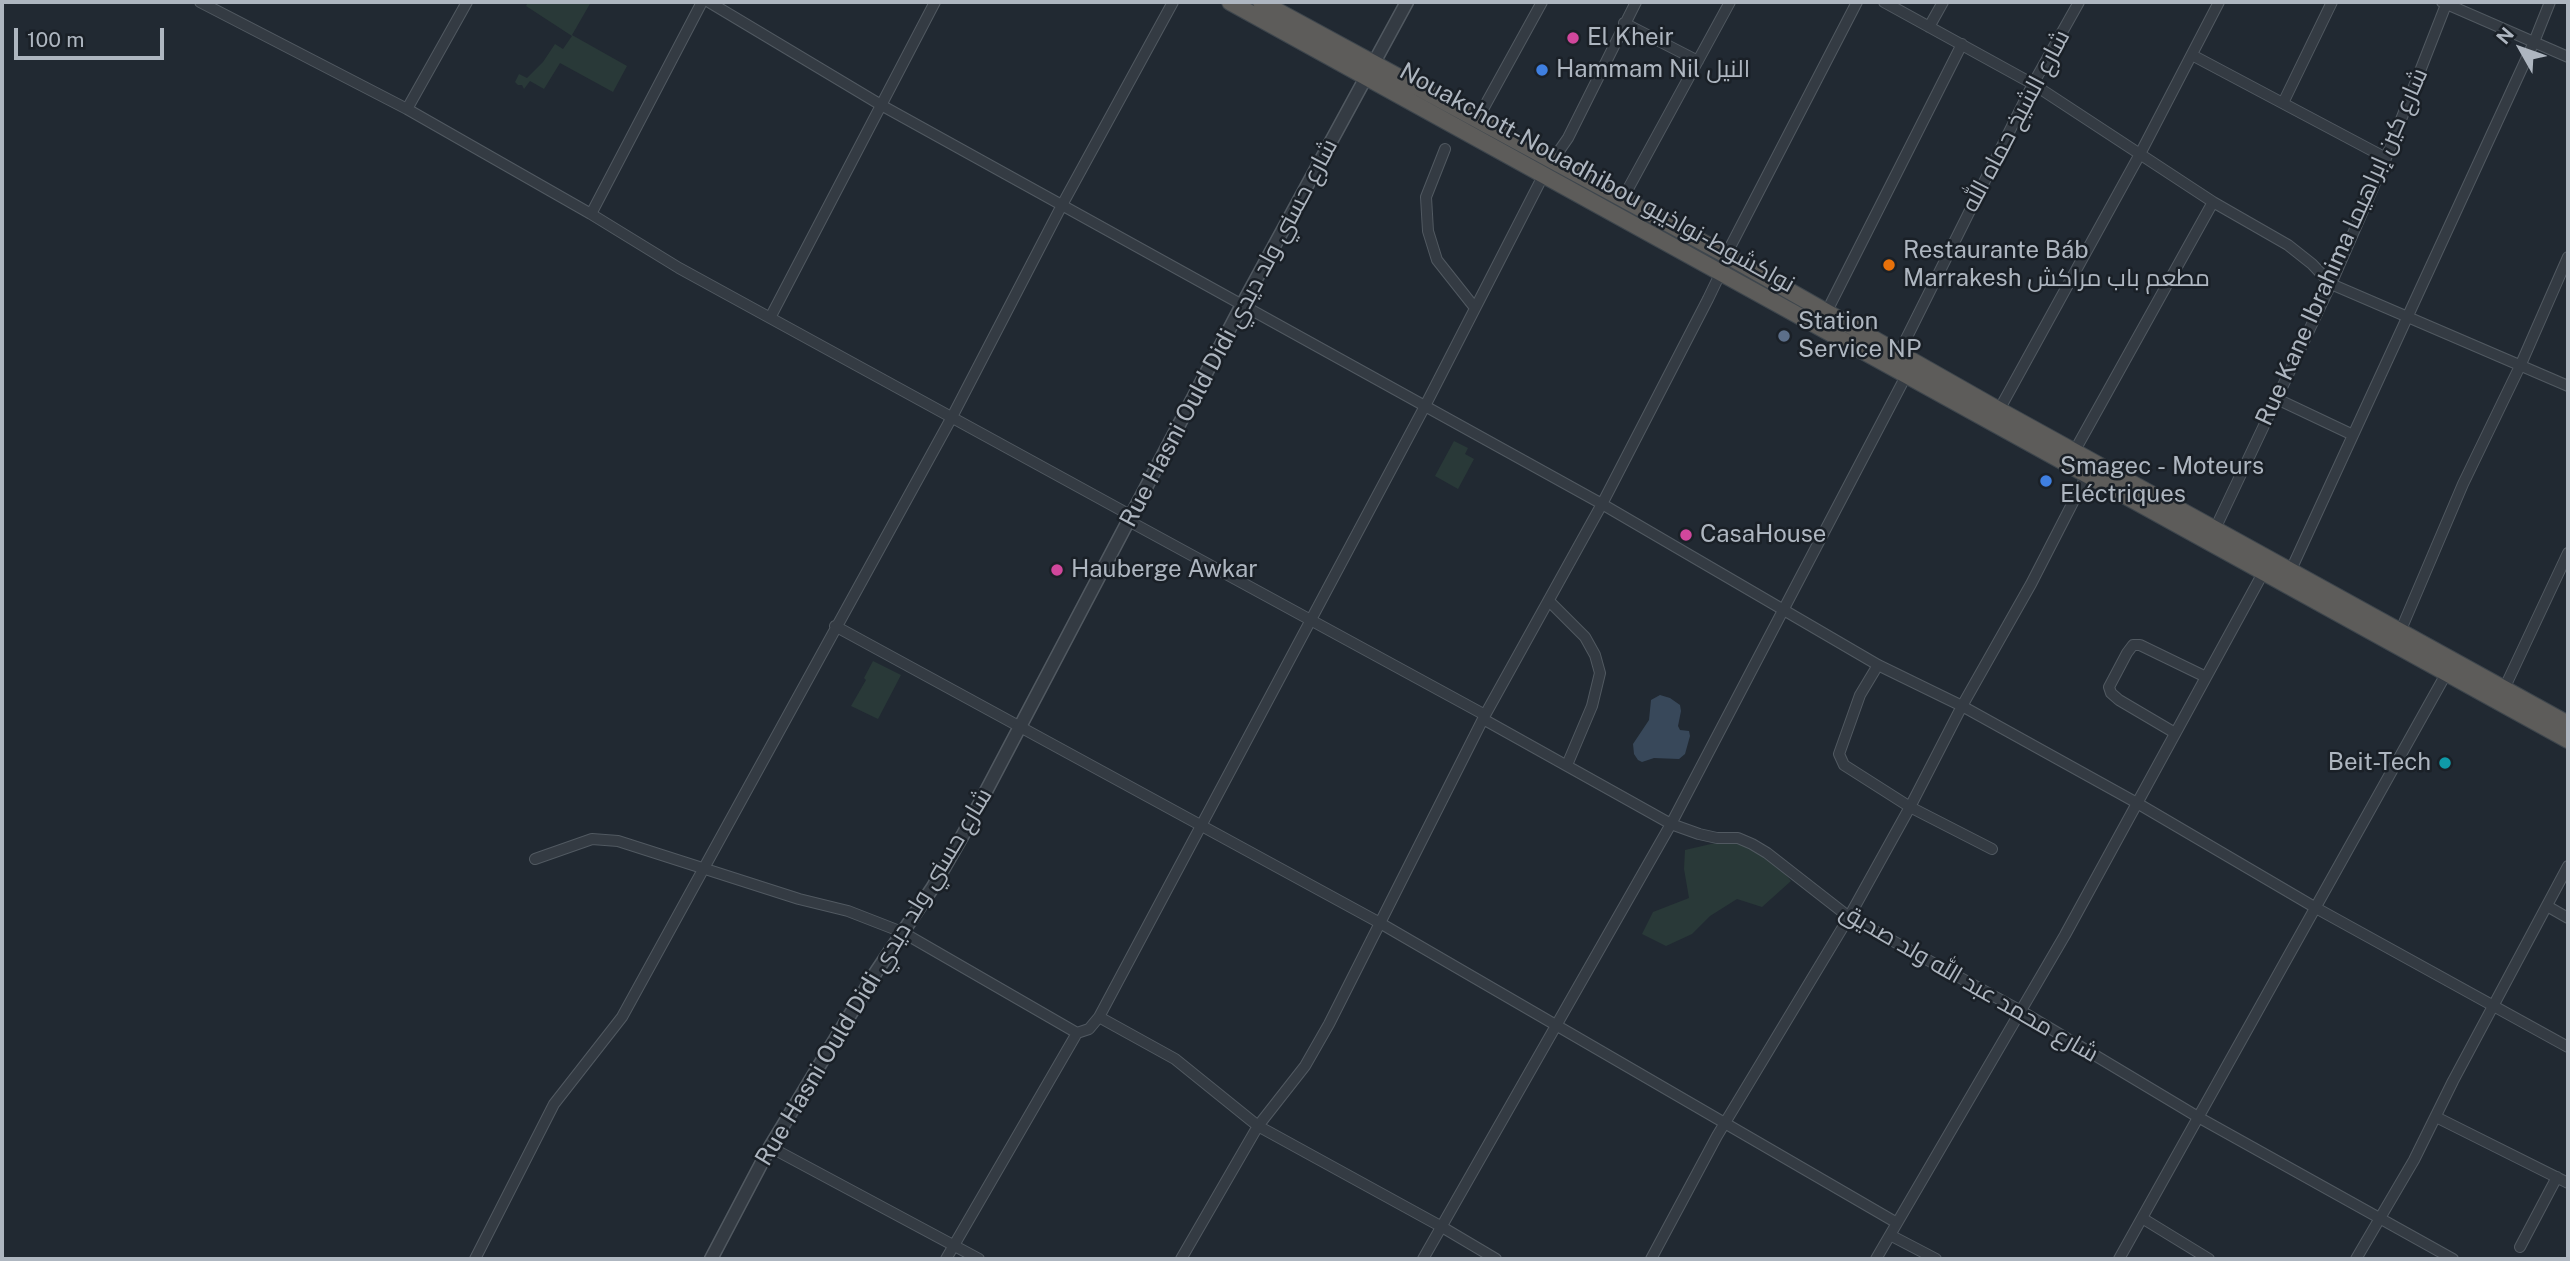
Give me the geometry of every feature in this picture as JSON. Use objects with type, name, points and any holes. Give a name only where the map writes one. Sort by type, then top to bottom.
[{"type":"highway","name":"Nouakchott-Nouadhibou نواكشوط-نواذيبو","points":[[1230,2],[1371,72],[1477,120],[1548,169],[1623,198],[2074,452],[2568,724]]},
{"type":"highway","name":"Nouakchott-Nouadhibou نواكشوط-نواذيبو","points":[[1261,2],[1371,72],[1548,169],[1721,272],[2568,740]]},
{"type":"street","name":"شارع محمد عبد الله ولد صديق","points":[[200,2],[215,5],[407,109],[591,214],[679,268],[952,417],[1671,824],[1699,834],[1717,838],[1738,838],[1752,844],[1849,917],[2021,1011],[2198,1117],[2453,1259]]},
{"type":"street","points":[[407,109],[467,2]]},
{"type":"street","points":[[591,214],[702,2]]},
{"type":"street","points":[[709,2],[881,105],[1602,504],[1878,665],[1962,706],[2137,803],[2316,908],[2568,1047]]},
{"type":"street","points":[[771,316],[934,2]]},
{"type":"street","points":[[475,1259],[554,1104],[622,1017],[952,417],[1062,205],[1173,2]]},
{"type":"street","name":"Rue Hasni Ould Didi شارع حسني ولد ديدي","points":[[711,1259],[770,1147],[964,833],[1242,305],[1407,2]]},
{"type":"street","points":[[1477,120],[1542,2]]},
{"type":"street","points":[[946,1259],[1077,1033],[1089,1029],[1100,1017],[1548,169],[1568,138],[1636,2]]},
{"type":"street","points":[[1623,198],[1730,2]]},
{"type":"street","points":[[1181,1259],[1258,1126],[1305,1066],[1484,717],[1602,504],[1721,272],[1726,255],[1857,2]]},
{"type":"street","points":[[1884,2],[2033,84],[2213,202],[2288,245],[2331,284],[2568,386]]},
{"type":"street","points":[[1929,27],[1943,2]]},
{"type":"street","name":"شارع الشيخ حماه الله","points":[[1899,354],[2033,84],[2079,2]]},
{"type":"street","points":[[1999,410],[2140,154],[2219,2]]},
{"type":"street","points":[[2283,103],[2332,2]]},
{"type":"street","points":[[2445,2],[2568,57]]},
{"type":"street","name":"Rue Kane Ibrahima شارع كين إبراهيما","points":[[2215,529],[2331,284],[2386,158],[2445,2]]},
{"type":"street","points":[[2290,572],[2409,317],[2550,2]]},
{"type":"street","points":[[1625,23],[1698,61]]},
{"type":"street","points":[[1826,313],[1962,44]]},
{"type":"street","points":[[2192,55],[2386,158]]},
{"type":"street","points":[[1445,149],[1426,197],[1428,231],[1437,260],[1475,308]]},
{"type":"street","points":[[2074,452],[2213,202]]},
{"type":"street","points":[[2400,632],[2463,484],[2521,364],[2568,257]]},
{"type":"street","points":[[1423,1259],[1671,824],[1907,374]]},
{"type":"street","points":[[2277,399],[2353,435]]},
{"type":"street","points":[[1651,1259],[1725,1122],[1849,917],[2031,584],[2087,475]]},
{"type":"street","points":[[2504,689],[2568,553]]},
{"type":"street","points":[[1876,1259],[2021,1011],[2263,573]]},
{"type":"street","points":[[1549,601],[1585,637],[1595,655],[1600,673],[1592,706],[1567,765]]},
{"type":"street","points":[[835,626],[1380,923],[1897,1223]]},
{"type":"street","points":[[2175,733],[2111,693],[2109,687],[2127,653],[2133,645],[2140,645],[2206,677]]},
{"type":"street","points":[[1878,665],[1860,695],[1839,754],[1844,765],[1910,807],[1992,849]]},
{"type":"street","points":[[2119,1259],[2446,674]]},
{"type":"street","points":[[535,859],[592,839],[618,841],[799,899],[848,911],[902,932],[1077,1033]]},
{"type":"street","points":[[2356,1259],[2436,1117],[2568,866]]},
{"type":"street","points":[[2547,906],[2568,918]]},
{"type":"street","points":[[1100,1017],[1175,1059],[1258,1126],[1496,1259]]},
{"type":"street","points":[[2436,1117],[2568,1183]]},
{"type":"street","points":[[770,1147],[979,1259]]},
{"type":"street","points":[[2520,1247],[2557,1177]]},
{"type":"street","points":[[2142,1218],[2209,1259]]},
{"type":"street","points":[[1890,1234],[1936,1259]]},
{"type":"shaded area","points":[[528,2],[591,2],[572,35],[627,66],[613,92],[560,63],[544,89],[530,81],[524,89],[515,82],[519,74],[527,78],[543,62],[555,44],[563,49],[572,36],[526,6]]},
{"type":"shaded area","points":[[1454,441],[1468,448],[1465,454],[1474,459],[1458,489],[1435,476]]},
{"type":"shaded area","points":[[873,661],[901,675],[878,719],[851,706]]},
{"type":"shaded area","points":[[1724,841],[1751,847],[1776,863],[1791,881],[1762,907],[1737,899],[1710,916],[1692,934],[1666,946],[1642,934],[1653,912],[1689,898],[1684,869],[1685,850]]},
{"type":"water","points":[[1660,695],[1680,705],[1678,726],[1680,730],[1689,731],[1690,736],[1685,754],[1679,759],[1654,758],[1642,762],[1634,754],[1633,744],[1649,720],[1651,700]]},
{"type":"place","name":"El Kheir","points":[[1573,38]]},
{"type":"place","name":"Hammam Nil النيل","points":[[1542,70]]},
{"type":"place","name":"Restaurante Báb Marrakesh مطعم باب مراكش","points":[[1889,265]]},
{"type":"place","name":"Station Service NP","points":[[1784,336]]},
{"type":"place","name":"Smagec - Moteurs Eléctriques","points":[[2046,481]]},
{"type":"place","name":"CasaHouse","points":[[1686,535]]},
{"type":"place","name":"Hauberge Awkar","points":[[1057,570]]},
{"type":"place","name":"Beit-Tech","points":[[2445,763]]}]
